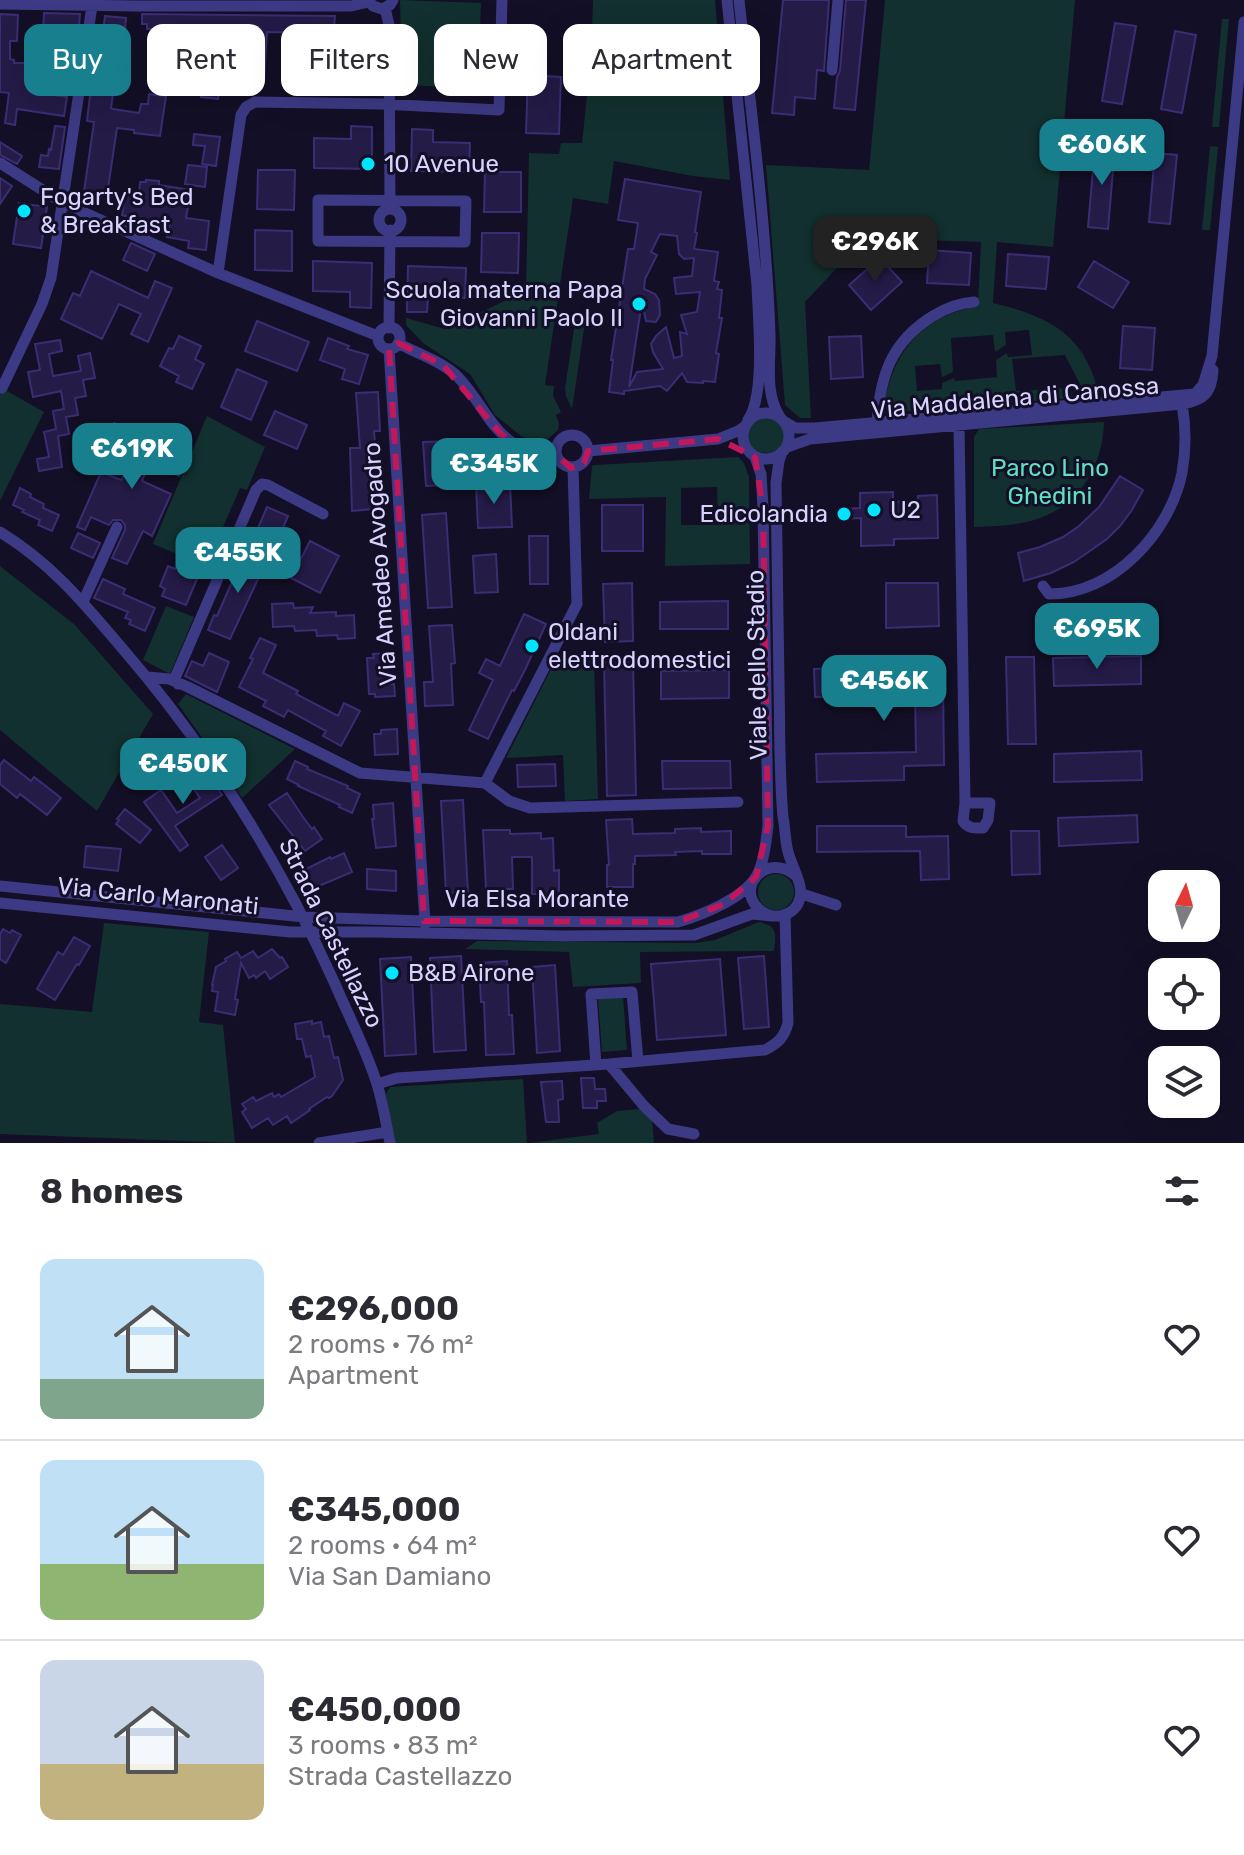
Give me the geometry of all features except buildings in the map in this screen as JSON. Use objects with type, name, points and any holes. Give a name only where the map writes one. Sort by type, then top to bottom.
[{"type":"street","points":[[218,273],[241,115],[246,107],[255,102],[499,110],[502,0]]},
{"type":"street","name":"Viale dello Stadio","points":[[727,0],[757,285],[758,391],[742,441],[761,474],[763,498],[768,807],[767,837],[756,877]]},
{"type":"street","name":"Viale dello Stadio","points":[[739,0],[766,258],[770,383],[773,402],[789,430],[776,483],[781,792],[787,848],[796,876]]},
{"type":"street","points":[[832,70],[838,0]]},
{"type":"street","points":[[0,4],[351,6],[369,1],[376,8],[389,4],[390,204],[400,220],[390,236],[389,328]]},
{"type":"street","points":[[2,388],[51,278],[92,6]]},
{"type":"street","name":"Via Maddalena di Canossa","points":[[782,420],[795,428],[807,428],[1195,394],[1203,385],[1212,356],[1244,22]]},
{"type":"street","points":[[0,163],[63,203],[218,273],[378,336]]},
{"type":"street","points":[[318,200],[390,204],[466,201],[465,242],[390,236],[318,241],[318,200]]},
{"type":"street","points":[[926,419],[903,425],[893,432],[891,427],[877,423],[888,365],[906,337],[922,323],[940,311],[974,302]]},
{"type":"street","points":[[394,346],[399,335],[396,331],[389,328],[381,330],[378,336],[380,345],[394,346],[443,365],[458,377],[488,419],[514,444],[544,454],[556,454]]},
{"type":"street","name":"Via Amedeo Avogadro","points":[[394,346],[400,546],[425,927]]},
{"type":"street","name":"Via Maddalena di Canossa","points":[[784,450],[810,439],[1182,404],[1195,401],[1207,393],[1214,372],[1212,356]]},
{"type":"street","points":[[1043,586],[1049,594],[1064,594],[1104,580],[1138,552],[1154,534],[1172,504],[1182,473],[1186,424],[1182,404]]},
{"type":"street","points":[[1029,420],[1039,413],[1073,409],[1081,405],[1092,408],[1126,405],[1144,408]]},
{"type":"street","points":[[588,451],[718,439],[738,431],[755,415],[763,412],[772,413],[782,420]]},
{"type":"street","points":[[959,426],[971,419],[1000,412]]},
{"type":"street","points":[[947,417],[959,426],[965,803]]},
{"type":"street","points":[[571,435],[581,437],[588,451],[582,464],[573,467],[560,462],[556,454],[557,443],[571,435]]},
{"type":"street","points":[[718,439],[766,460],[784,450]]},
{"type":"street","points":[[485,783],[577,604],[573,467]]},
{"type":"street","points":[[178,684],[175,678],[256,490],[262,484],[268,485],[323,514]]},
{"type":"street","points":[[83,602],[117,527]]},
{"type":"street","name":"Strada Castellazzo","points":[[0,532],[49,566],[83,602],[177,713],[222,777],[272,857],[311,931],[377,1084],[389,1138]]},
{"type":"street","points":[[148,677],[169,679],[216,700],[360,773],[485,783],[509,801],[530,808],[738,802]]},
{"type":"street","points":[[778,867],[790,871],[800,883],[802,894],[799,904],[781,920],[759,909],[754,903],[752,885],[763,870],[778,867]]},
{"type":"street","name":"Via Elsa Morante","points":[[311,931],[559,921],[678,922],[724,904],[756,877]]},
{"type":"street","name":"Via Carlo Maronati","points":[[0,886],[304,917]]},
{"type":"street","points":[[802,894],[836,905]]},
{"type":"street","name":"Via Carlo Maronati","points":[[0,903],[311,931]]},
{"type":"street","name":"Via Elsa Morante","points":[[304,917],[563,936],[694,935],[752,914],[781,920]]},
{"type":"street","points":[[377,1084],[397,1078],[765,1050],[778,1043],[788,1023],[781,920]]},
{"type":"street","points":[[559,921],[563,936]]},
{"type":"street","points":[[596,1065],[591,994],[632,992],[638,1061]]},
{"type":"street","points":[[609,1064],[668,1129],[694,1134]]},
{"type":"street","points":[[319,1143],[389,1138]]},
{"type":"highlighted area","points":[[398,343],[443,365],[500,433],[514,444],[556,454],[571,468],[584,463],[588,451],[718,439],[755,457],[763,508],[768,826],[756,877],[724,904],[678,922],[424,921],[389,349]]},
{"type":"green space","points":[[400,0],[481,3],[480,24],[434,24],[434,86],[418,86],[418,24],[401,24]]},
{"type":"green space","points":[[593,0],[715,0],[717,24],[592,24]]},
{"type":"green space","points":[[885,0],[1075,0],[1053,247],[997,242],[993,303],[1032,315],[1062,331],[1085,357],[1099,395],[1086,396],[1065,355],[1012,359],[1016,391],[1069,388],[1073,398],[883,413],[892,373],[911,342],[939,319],[978,306],[981,242],[865,238],[805,302],[811,418],[800,418],[785,405],[766,165],[869,170]],"holes":[[[1029,330],[1032,355],[1008,357],[1007,353],[996,360],[997,377],[955,381],[954,378],[942,383],[942,389],[917,391],[915,366],[940,364],[942,377],[953,372],[951,338],[993,335],[995,352],[1006,345],[1005,332]]]},
{"type":"green space","points":[[1222,19],[1229,19],[1219,127],[1212,127]]},
{"type":"green space","points":[[587,96],[723,96],[730,180],[614,161],[608,204],[573,198],[545,385],[554,386],[553,396],[561,412],[556,415],[558,430],[547,440],[537,442],[521,436],[495,415],[470,374],[423,343],[406,325],[406,318],[445,329],[526,291],[529,153],[559,154],[561,143],[582,143]]},
{"type":"green space","points":[[1210,146],[1218,147],[1210,230],[1202,230]]},
{"type":"green space","points":[[577,309],[586,316],[572,409],[565,388]]},
{"type":"green space","points":[[0,387],[44,412],[0,501]]},
{"type":"green space","points":[[766,415],[779,421],[785,434],[779,447],[766,453],[753,447],[747,434],[753,421]]},
{"type":"green space","points":[[207,416],[265,447],[247,490],[240,488],[206,566],[153,544]]},
{"type":"green space","name":"Parco Lino Ghedini","points":[[1104,422],[1099,455],[1093,470],[1074,497],[1062,507],[1024,523],[974,527],[974,437],[979,429]]},
{"type":"green space","points":[[738,457],[749,477],[750,564],[665,566],[666,497],[589,499],[592,466]],"holes":[[[717,487],[718,525],[681,525],[681,488]]]},
{"type":"green space","points":[[0,566],[75,625],[153,714],[97,811],[0,730]]},
{"type":"green space","points":[[166,606],[194,617],[170,674],[143,660]]},
{"type":"green space","points":[[594,660],[598,799],[565,801],[563,755],[506,758],[553,665]]},
{"type":"green space","points":[[186,694],[295,749],[242,798],[178,704]]},
{"type":"green space","points":[[776,874],[789,879],[794,892],[789,905],[776,910],[763,905],[758,892],[763,879]]},
{"type":"green space","points":[[759,922],[773,928],[774,951],[640,952],[641,983],[573,987],[569,952],[465,949],[477,941],[696,943],[715,940]]},
{"type":"green space","points":[[104,923],[209,932],[199,1022],[223,1025],[235,1143],[0,1134],[0,1004],[92,1012]]},
{"type":"green space","points":[[623,996],[627,1050],[602,1052],[598,998]]},
{"type":"green space","points":[[523,1079],[527,1143],[395,1143],[386,1094],[390,1087]]},
{"type":"green space","points":[[641,1109],[652,1119],[654,1143],[529,1143],[599,1134],[597,1123],[617,1111]]},
{"type":"place","name":"10 Avenue","points":[[368,164]]},
{"type":"place","name":"Fogarty's Bed & Breakfast","points":[[24,211]]},
{"type":"place","name":"Scuola materna Papa Giovanni Paolo II","points":[[639,304]]},
{"type":"place","name":"U2","points":[[874,510]]},
{"type":"place","name":"Edicolandia","points":[[844,514]]},
{"type":"place","name":"Oldani elettrodomestici","points":[[532,646]]},
{"type":"place","name":"B&B Airone","points":[[392,973]]}]
